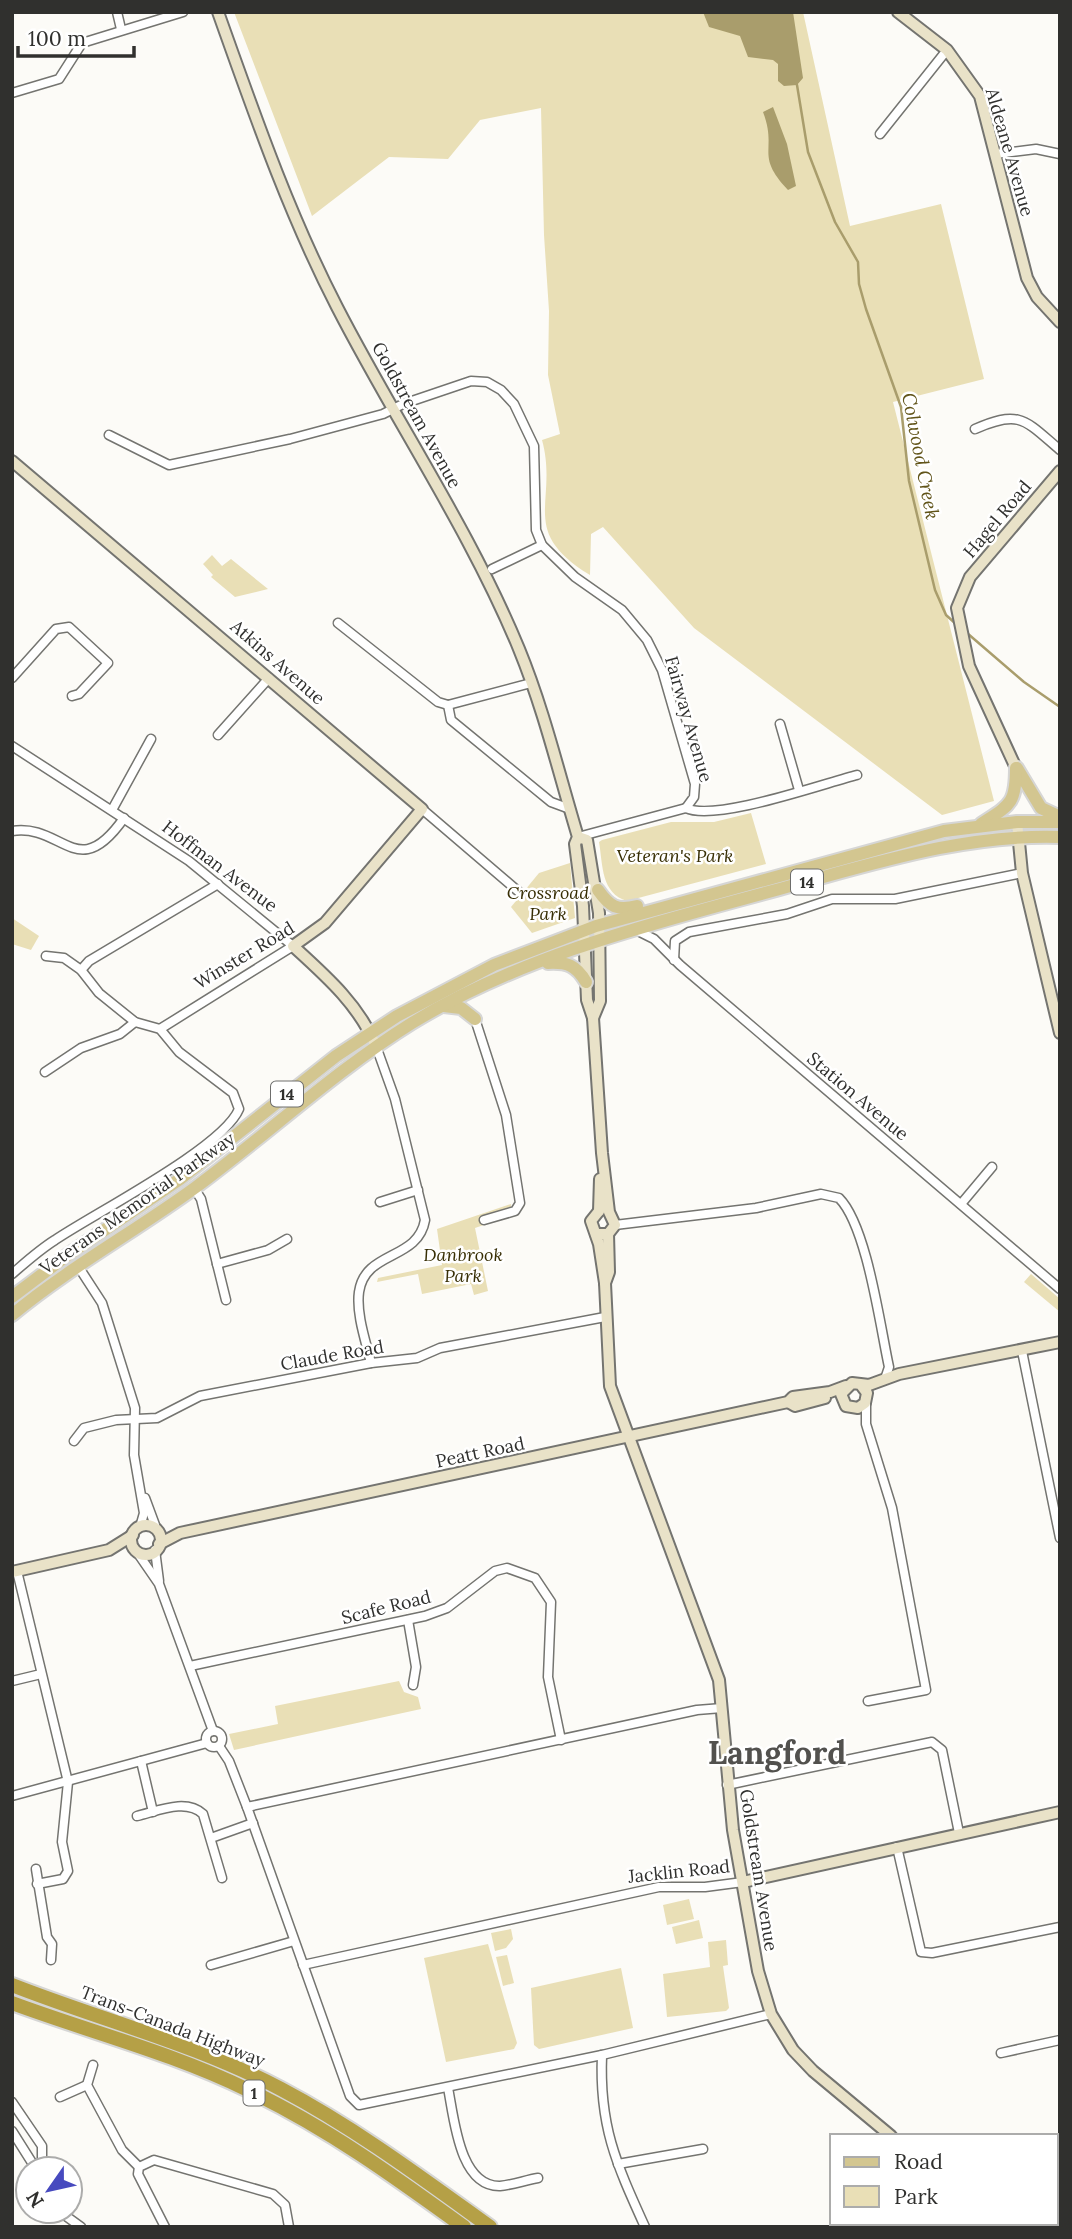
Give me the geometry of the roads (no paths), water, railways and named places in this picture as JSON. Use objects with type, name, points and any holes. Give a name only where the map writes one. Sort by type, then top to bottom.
[{"type":"highway","points":[[12,1976],[202,2047],[242,2064],[280,2088]]},
{"type":"highway","name":"Trans-Canada Highway","points":[[12,1985],[222,2062],[280,2088],[362,2137],[490,2227]]},
{"type":"highway","name":"Trans-Canada Highway","points":[[12,2003],[246,2088],[330,2134],[464,2227]]},
{"type":"highway","points":[[12,2010],[49,2023],[101,2034]]},
{"type":"highway","points":[[394,2177],[454,2227]]},
{"type":"main road","points":[[1016,768],[1041,808],[1060,819]]},
{"type":"main road","points":[[979,825],[1012,802],[1016,794],[1016,768]]},
{"type":"main road","name":"Veterans Memorial Parkway","points":[[12,1297],[69,1254],[180,1179],[298,1085],[371,1033],[435,994],[494,965],[599,925],[921,836],[979,825],[1060,819]]},
{"type":"main road","name":"Veterans Memorial Parkway","points":[[12,1315],[78,1266],[194,1188],[320,1087],[376,1046],[482,986],[534,964],[636,929],[929,849],[1018,836],[1060,837]]},
{"type":"main road","points":[[598,890],[607,903],[622,910],[678,895],[720,890]]},
{"type":"main road","points":[[534,964],[564,962],[574,966],[586,982]]},
{"type":"main road","points":[[475,1019],[474,1004],[482,986]]},
{"type":"main road","points":[[443,1006],[461,1008],[475,1019]]},
{"type":"street","points":[[117,12],[121,29]]},
{"type":"street","points":[[12,93],[59,79],[82,43],[183,12]]},
{"type":"street","name":"Goldstream Avenue","points":[[218,12],[293,216],[338,310],[460,529],[519,648],[570,809],[578,836],[575,844],[584,930],[587,1000],[593,1018],[609,1220],[609,1272],[605,1283]]},
{"type":"street","name":"Aldeane Avenue","points":[[898,12],[947,50],[980,96],[1027,278],[1037,297],[1060,322]]},
{"type":"street","points":[[880,134],[947,50]]},
{"type":"street","points":[[995,154],[1036,149],[1060,154]]},
{"type":"street","points":[[109,435],[169,465],[290,439],[393,409],[471,381],[487,382],[500,390],[513,404],[534,446],[536,530],[542,545],[492,569]]},
{"type":"street","points":[[975,429],[1001,418],[1025,421],[1060,450]]},
{"type":"street","name":"Atkins Avenue","points":[[12,461],[519,892]]},
{"type":"street","name":"Hagel Road","points":[[1016,768],[969,666],[957,615],[962,590],[1060,471]]},
{"type":"street","name":"Fairway Avenue","points":[[542,545],[575,577],[622,610],[647,640],[662,670],[695,784],[694,797],[686,808]]},
{"type":"street","points":[[338,623],[438,702],[448,705],[531,684]]},
{"type":"street","points":[[12,678],[56,629],[69,627],[108,663],[99,676],[79,694],[72,696]]},
{"type":"street","points":[[218,735],[269,678]]},
{"type":"street","points":[[448,705],[451,720],[551,802],[570,809]]},
{"type":"street","points":[[780,724],[799,790]]},
{"type":"street","points":[[112,810],[150,739]]},
{"type":"street","name":"Hoffman Avenue","points":[[12,746],[189,861],[218,884],[337,986],[371,1033],[376,1046]]},
{"type":"street","points":[[578,836],[686,808],[693,811],[722,811],[857,775]]},
{"type":"street","name":"Winster Road","points":[[160,1029],[313,933],[422,809]]},
{"type":"street","points":[[12,831],[31,831],[68,847],[88,849],[106,840],[124,818]]},
{"type":"street","points":[[1017,822],[1022,873],[1060,1033]]},
{"type":"street","name":"Goldstream Avenue","points":[[578,836],[587,840],[598,890],[600,1001],[593,1018]]},
{"type":"street","points":[[674,960],[675,941],[689,932],[787,914],[832,900],[895,899],[1022,873]]},
{"type":"street","points":[[81,970],[89,961],[218,884]]},
{"type":"street","name":"Station Avenue","points":[[636,929],[654,939],[674,960],[1060,1289]]},
{"type":"street","points":[[313,933],[310,950],[313,965]]},
{"type":"street","points":[[14,1268],[180,1162],[226,1125],[237,1113],[239,1104],[233,1093],[178,1052],[160,1029],[135,1022],[99,993],[81,970],[64,958],[46,956]]},
{"type":"street","points":[[475,1019],[506,1115],[520,1203],[515,1211],[484,1220]]},
{"type":"street","points":[[46,1072],[81,1048],[120,1034],[135,1022]]},
{"type":"street","points":[[371,1363],[359,1303],[359,1289],[373,1265],[406,1249],[417,1240],[425,1220],[395,1099],[376,1046]]},
{"type":"street","points":[[961,1204],[992,1167]]},
{"type":"street","points":[[194,1188],[201,1199],[226,1300]]},
{"type":"street","points":[[380,1202],[418,1190]]},
{"type":"street","points":[[596,1234],[609,1220],[631,1222],[744,1209],[821,1194],[839,1198],[848,1211],[863,1250],[889,1367],[885,1379]]},
{"type":"street","name":"Goldstream Avenue","points":[[609,1220],[591,1221],[605,1283],[610,1386],[719,1680],[727,1785],[758,1971],[771,2014],[793,2050],[813,2071],[889,2134]]},
{"type":"street","points":[[217,1264],[268,1250],[287,1239]]},
{"type":"street","points":[[78,1266],[105,1311],[130,1388],[134,1418],[134,1455],[144,1495],[161,1536],[157,1547],[159,1584]]},
{"type":"street","name":"Claude Road","points":[[74,1441],[84,1428],[166,1415],[200,1396],[371,1363],[417,1358],[440,1348],[605,1317]]},
{"type":"street","name":"Peatt Road","points":[[136,1554],[157,1547],[180,1533],[788,1402],[793,1397],[830,1392],[854,1382],[861,1385],[1060,1342]]},
{"type":"street","points":[[1022,1351],[1060,1538]]},
{"type":"street","points":[[889,1367],[903,1375]]},
{"type":"street","name":"Peatt Road","points":[[788,1402],[794,1406],[825,1398],[860,1408],[879,1386],[903,1375]]},
{"type":"street","points":[[861,1385],[866,1400],[866,1424],[884,1491],[892,1508],[926,1690],[868,1701]]},
{"type":"street","points":[[846,1386],[841,1394],[848,1406],[866,1424]]},
{"type":"street","points":[[144,1495],[144,1513],[136,1531],[136,1554],[159,1584],[213,1731],[222,1736],[219,1746]]},
{"type":"street","points":[[109,1550],[136,1531],[156,1526]]},
{"type":"street","name":"Peatt Road","points":[[156,1526],[180,1533]]},
{"type":"street","points":[[37,1884],[63,1879],[68,1871],[62,1842],[68,1783],[15,1572],[109,1550],[136,1554]]},
{"type":"street","name":"Scafe Road","points":[[190,1666],[408,1620],[447,1608],[495,1571],[507,1568],[535,1578],[551,1602],[548,1677],[561,1740]]},
{"type":"street","points":[[408,1620],[416,1667],[413,1685]]},
{"type":"street","points":[[12,1681],[41,1674]]},
{"type":"street","points":[[247,1807],[722,1708]]},
{"type":"street","points":[[207,1743],[207,1735],[213,1731]]},
{"type":"street","points":[[727,1785],[932,1742],[942,1750],[959,1833]]},
{"type":"street","points":[[12,1796],[68,1783],[207,1743],[214,1747],[219,1746]]},
{"type":"street","points":[[219,1746],[229,1761],[247,1807],[354,2102],[365,2106],[602,2055],[771,2014]]},
{"type":"street","points":[[141,1762],[153,1812]]},
{"type":"street","points":[[137,1816],[187,1805],[196,1807],[203,1814],[222,1878]]},
{"type":"street","name":"Jacklin Road","points":[[303,1965],[659,1887],[705,1887],[743,1882],[1060,1812]]},
{"type":"street","points":[[211,1838],[253,1823]]},
{"type":"street","points":[[897,1847],[921,1952],[932,1953],[1060,1927]]},
{"type":"street","points":[[36,1869],[47,1937],[52,1944],[51,1960]]},
{"type":"street","points":[[211,1965],[294,1941]]},
{"type":"street","points":[[52,1944],[62,1942]]},
{"type":"street","points":[[1001,2053],[1060,2040]]},
{"type":"street","points":[[602,2055],[601,2092],[607,2133],[645,2227]]},
{"type":"street","points":[[93,2065],[87,2085],[122,2150],[139,2167],[139,2181],[165,2227]]},
{"type":"street","points":[[60,2097],[87,2085]]},
{"type":"street","points":[[448,2088],[463,2158],[475,2176],[501,2186],[538,2178]]},
{"type":"street","points":[[12,2102],[42,2146],[45,2155]]},
{"type":"street","points":[[12,2131],[27,2155]]},
{"type":"street","points":[[618,2164],[703,2149]]},
{"type":"street","points":[[139,2167],[154,2160],[272,2194],[285,2205],[289,2227]]},
{"type":"waterway","name":"Colwood Creek","points":[[797,85],[808,152],[835,222],[858,262],[859,284],[866,309],[901,407],[909,481],[935,590],[946,615],[956,624]]},
{"type":"waterway","name":"Colwood Creek","points":[[967,633],[1024,682],[1060,707]]},
{"type":"district","name":"Langford","points":[[777,1752]]},
{"type":"park label","name":"Veteran's Park","points":[[675,855]]},
{"type":"park label","name":"Crossroad Park","points":[[548,902]]},
{"type":"park label","name":"Danbrook Park","points":[[463,1264]]}]
